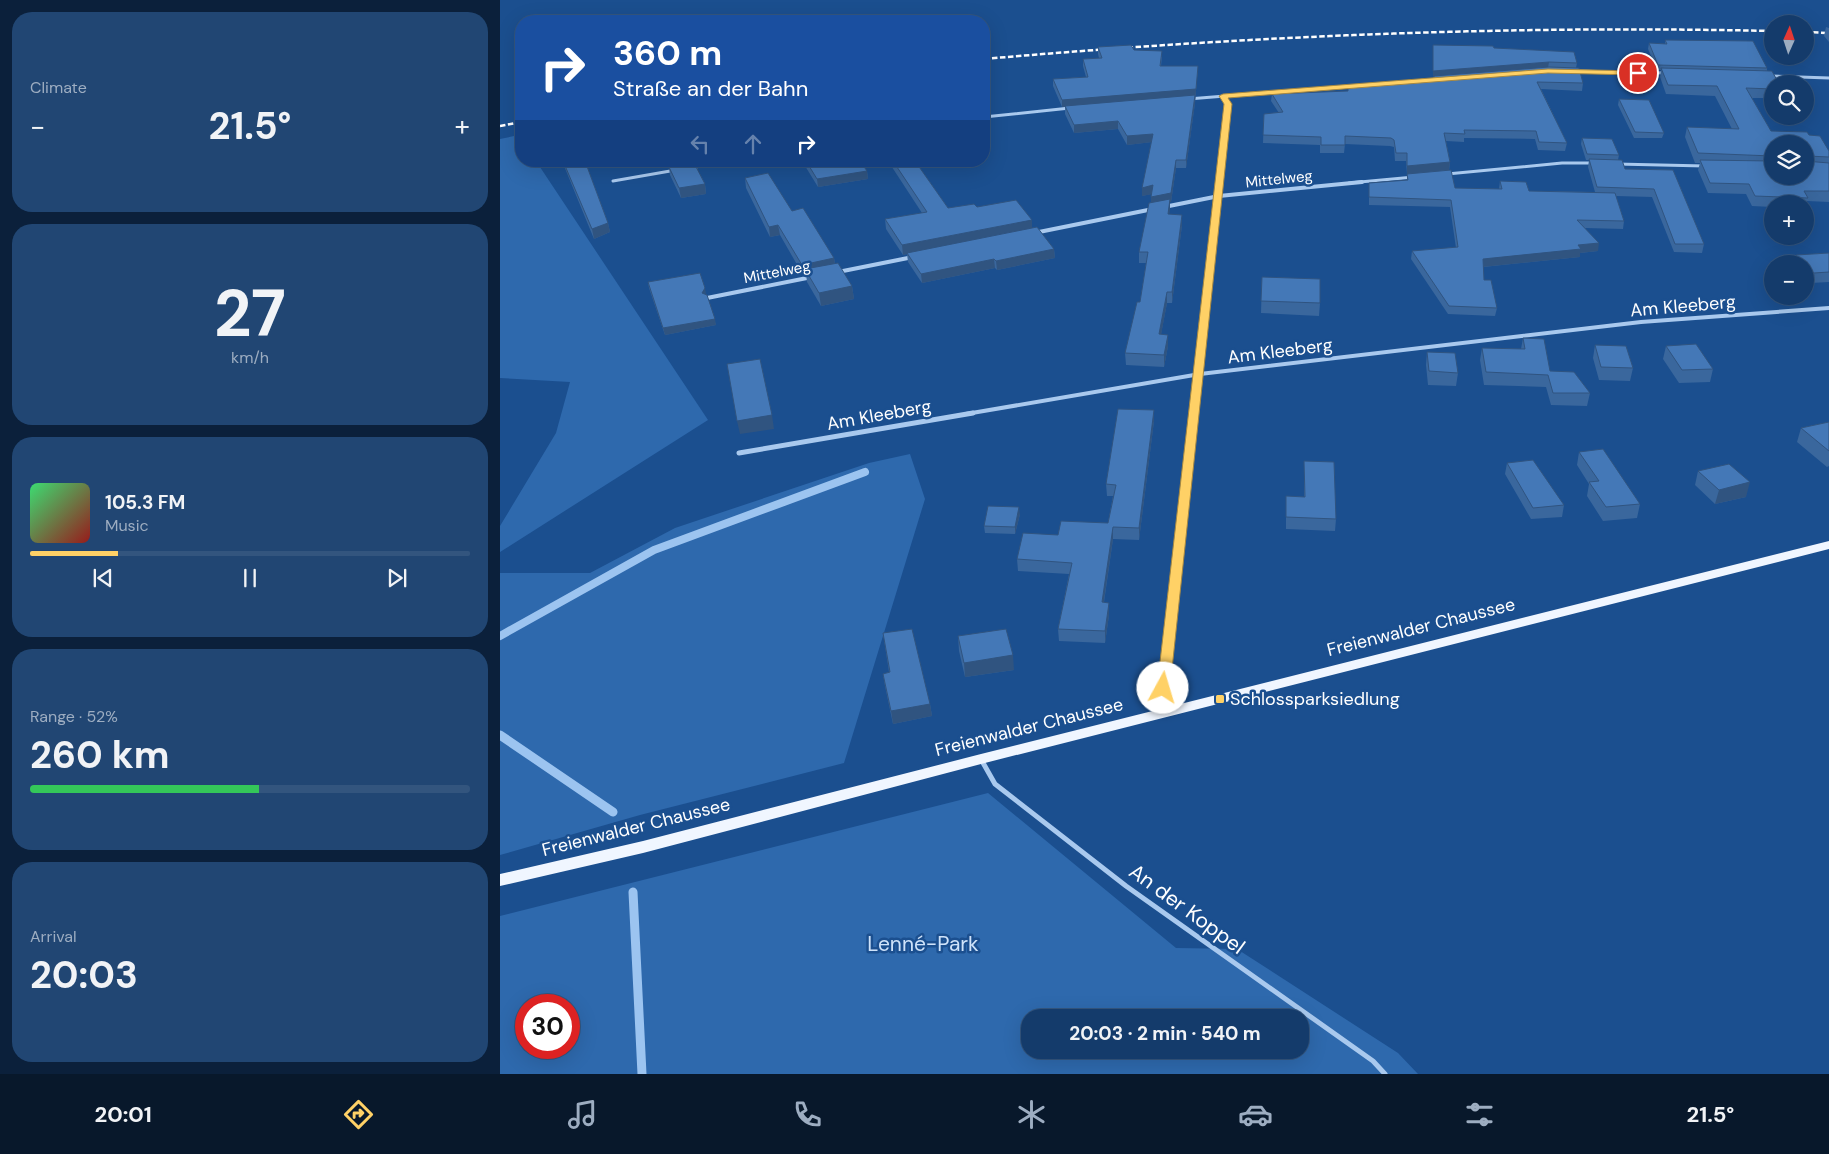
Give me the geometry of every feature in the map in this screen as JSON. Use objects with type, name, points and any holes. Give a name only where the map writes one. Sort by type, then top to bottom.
[{"type":"main road","name":"Freienwalder Chaussee","points":[[500,880],[644,847],[981,759],[1829,545]]},
{"type":"street","points":[[1572,71],[1670,74]]},
{"type":"street","points":[[1814,78],[1829,78]]},
{"type":"street","points":[[1184,100],[1441,79]]},
{"type":"street","points":[[1174,710],[1163,685],[1219,196],[1228,104],[1223,96]]},
{"type":"street","points":[[990,116],[1079,108]]},
{"type":"street","points":[[1442,174],[1530,166],[1596,163]]},
{"type":"street","points":[[1606,163],[1710,166]]},
{"type":"street","points":[[613,181],[694,167]]},
{"type":"street","name":"Mittelweg","points":[[1026,235],[1219,196],[1422,176]]},
{"type":"street","name":"Mittelweg","points":[[833,273],[920,256]]},
{"type":"street","name":"Mittelweg","points":[[707,298],[814,277]]},
{"type":"street","name":"Am Kleeberg","points":[[739,454],[1200,374],[1632,323],[1829,308]]},
{"type":"lane","name":"An der Koppel","points":[[981,759],[995,784],[1126,886],[1373,1061],[1385,1074]]},
{"type":"green space","points":[[515,136],[515,167],[540,167],[708,420],[500,552],[500,526],[556,433],[570,382],[500,378],[500,139]]},
{"type":"green space","points":[[910,454],[925,499],[844,763],[640,815],[500,855],[500,573],[590,573],[675,528],[869,463]]},
{"type":"green space","name":"Lenné-Park","points":[[988,793],[1176,948],[1237,949],[1398,1053],[1418,1074],[500,1074],[500,916]]},
{"type":"building","points":[[1665,40],[1753,41],[1767,68],[1658,65],[1649,43],[1667,44]]},
{"type":"building","points":[[1131,45],[1134,50],[1162,51],[1160,66],[1198,66],[1196,89],[1062,100],[1053,79],[1088,77],[1083,59],[1102,58],[1098,47]]},
{"type":"building","points":[[1433,45],[1493,46],[1494,48],[1574,52],[1577,63],[1549,62],[1433,71]]},
{"type":"building","points":[[1549,67],[1579,68],[1583,83],[1537,82],[1567,143],[1539,142],[1536,131],[1464,130],[1465,134],[1444,133],[1450,162],[1407,166],[1407,153],[1396,153],[1394,140],[1391,138],[1345,136],[1345,145],[1321,145],[1321,137],[1263,135],[1264,114],[1283,112],[1272,94],[1348,91],[1348,88],[1434,81],[1434,76]]},
{"type":"building","points":[[1661,68],[1772,71],[1774,75],[1764,75],[1764,89],[1746,88],[1764,119],[1764,125],[1768,125],[1771,131],[1807,132],[1809,135],[1764,135],[1764,156],[1698,153],[1687,127],[1739,129],[1717,86],[1668,85]]},
{"type":"building","points":[[1195,95],[1186,160],[1176,160],[1171,193],[1151,197],[1153,185],[1142,188],[1153,134],[1127,136],[1118,121],[1074,125],[1065,106]]},
{"type":"building","points":[[1619,99],[1649,100],[1664,133],[1635,132]]},
{"type":"building","points":[[1814,135],[1820,136],[1829,151],[1829,157],[1814,156]]},
{"type":"building","points":[[1582,138],[1612,139],[1619,155],[1587,154]]},
{"type":"building","points":[[1589,159],[1622,160],[1625,169],[1673,170],[1704,244],[1675,244],[1654,189],[1597,187]]},
{"type":"building","points":[[1700,160],[1764,161],[1764,185],[1814,185],[1814,162],[1829,163],[1829,191],[1804,191],[1806,195],[1755,196],[1749,184],[1710,183]]},
{"type":"building","points":[[566,167],[587,167],[608,223],[592,229]]},
{"type":"building","points":[[669,167],[696,167],[705,184],[679,188]]},
{"type":"building","points":[[810,167],[864,167],[867,171],[817,179]]},
{"type":"building","points":[[897,167],[919,167],[948,208],[974,204],[977,207],[1016,200],[1032,220],[902,245],[885,219],[927,212]]},
{"type":"building","points":[[1451,170],[1455,188],[1502,189],[1500,181],[1526,182],[1529,191],[1615,193],[1624,221],[1577,220],[1599,243],[1578,245],[1581,249],[1483,259],[1484,280],[1491,280],[1497,308],[1449,306],[1412,251],[1458,247],[1451,200],[1369,197],[1369,183],[1408,180],[1407,174]]},
{"type":"building","points":[[768,173],[792,211],[803,208],[834,258],[802,265],[778,225],[769,227],[745,178]]},
{"type":"building","points":[[1170,199],[1168,214],[1182,215],[1172,292],[1167,292],[1159,334],[1168,335],[1164,355],[1125,353],[1137,302],[1140,302],[1148,252],[1139,252],[1149,203]]},
{"type":"building","points":[[1037,227],[1054,249],[921,274],[907,253]]},
{"type":"building","points":[[1829,253],[1829,272],[1814,273],[1814,255],[1796,255]]},
{"type":"building","points":[[838,263],[852,286],[819,293],[805,269]]},
{"type":"building","points":[[700,273],[705,288],[702,293],[707,295],[715,319],[663,328],[648,282]]},
{"type":"building","points":[[1262,277],[1320,279],[1320,303],[1261,301]]},
{"type":"building","points":[[1523,338],[1544,339],[1550,371],[1574,372],[1590,393],[1553,393],[1548,375],[1486,372],[1482,348],[1525,349]]},
{"type":"building","points":[[1696,344],[1713,369],[1682,370],[1666,346]]},
{"type":"building","points":[[1595,345],[1626,346],[1633,368],[1601,367]]},
{"type":"building","points":[[1427,352],[1455,353],[1458,373],[1429,371]]},
{"type":"building","points":[[760,359],[772,415],[737,421],[727,364]]},
{"type":"building","points":[[1118,409],[1154,410],[1139,528],[1113,527],[1102,602],[1109,603],[1105,631],[1058,629],[1072,563],[1017,559],[1023,533],[1058,535],[1061,521],[1108,523],[1116,485],[1106,484]]},
{"type":"building","points":[[1829,422],[1829,451],[1801,428]]},
{"type":"building","points":[[1603,449],[1640,504],[1606,507],[1589,482],[1599,481],[1579,452]]},
{"type":"building","points":[[1533,460],[1564,505],[1533,508],[1507,463]]},
{"type":"building","points":[[1304,461],[1334,462],[1336,519],[1286,517],[1286,496],[1305,497]]},
{"type":"building","points":[[1729,464],[1750,482],[1719,490],[1698,471]]},
{"type":"building","points":[[988,506],[1019,507],[1015,527],[984,526]]},
{"type":"building","points":[[912,629],[930,704],[891,711],[883,674],[890,672],[883,633]]},
{"type":"building","points":[[1006,629],[1013,655],[964,663],[958,636]]},
{"type":"waterway","points":[[500,636],[654,550],[865,472]]},
{"type":"waterway","points":[[500,735],[613,812]]},
{"type":"waterway","points":[[633,892],[642,1074]]},
{"type":"railway","points":[[990,59],[1181,44],[1378,34],[1574,30],[1764,31]]},
{"type":"railway","points":[[1814,32],[1829,33]]},
{"type":"railway","points":[[500,126],[515,123]]},
{"type":"place","name":"Schlossparksiedlung","points":[[1220,699]]},
{"type":"route","points":[[1163,688],[1200,374],[1228,104],[1223,96],[1548,71],[1638,73]]}]
